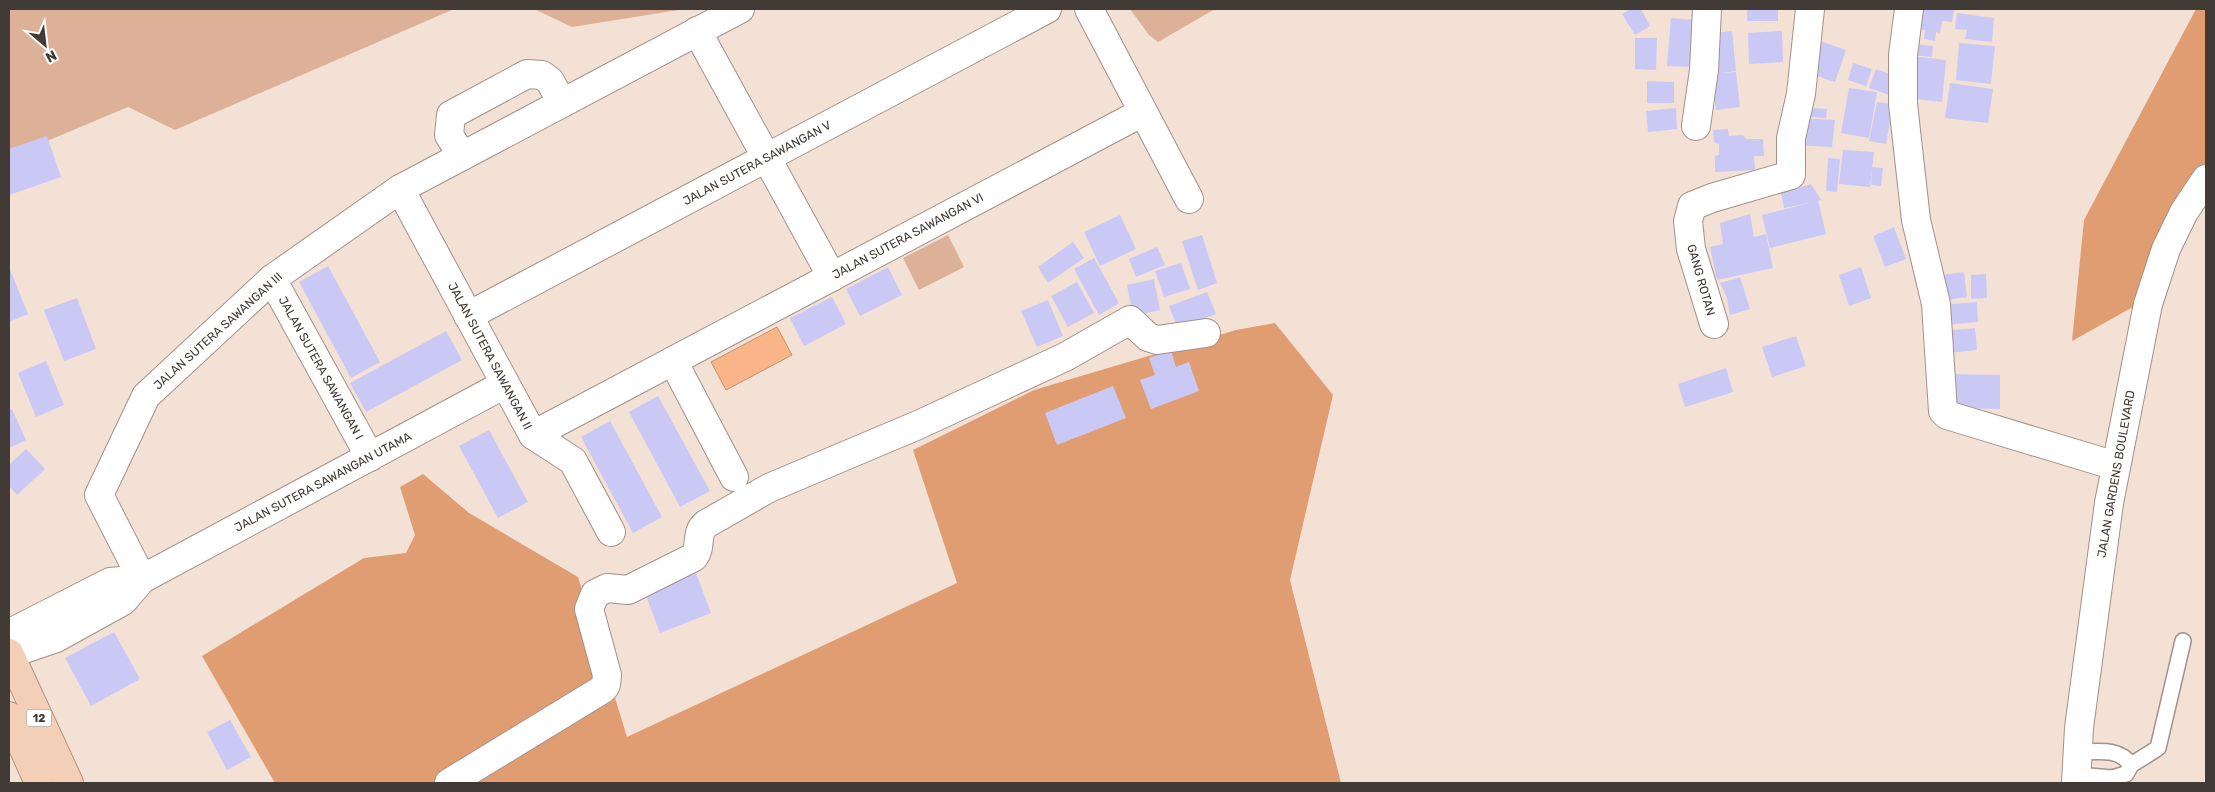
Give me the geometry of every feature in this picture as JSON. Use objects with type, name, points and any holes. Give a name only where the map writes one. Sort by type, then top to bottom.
[{"type":"highway","name":"12","points":[[9,653],[69,783]]},
{"type":"highway","name":"12","points":[[9,716],[39,783]]},
{"type":"street","name":"JALAN SUTERA SAWANGAN III","points":[[142,579],[99,495],[146,396],[272,279],[400,189],[740,9]]},
{"type":"street","name":"JALAN SUTERA SAWANGAN V","points":[[468,316],[1047,9]]},
{"type":"street","points":[[1088,9],[1189,199]]},
{"type":"street","points":[[1696,126],[1704,70],[1706,9]]},
{"type":"street","name":"GANG ROTAN","points":[[1714,324],[1691,249],[1688,221],[1692,206],[1712,198],[1791,175],[1791,138],[1800,94],[1810,9]]},
{"type":"street","points":[[1909,9],[1903,55],[1903,104],[1914,212],[1936,304],[1943,411],[1947,415],[2116,466]]},
{"type":"street","points":[[697,32],[832,277]]},
{"type":"street","points":[[462,156],[449,135],[448,124],[450,115],[527,74],[542,75],[550,81],[562,103]]},
{"type":"street","name":"JALAN SUTERA SAWANGAN VI","points":[[533,435],[1143,112]]},
{"type":"street","name":"JALAN GARDENS BOULEVARD","points":[[2077,770],[2108,504],[2148,304],[2166,249],[2184,212],[2206,179]]},
{"type":"street","name":"JALAN SUTERA SAWANGAN II","points":[[400,189],[533,435],[573,461],[611,532]]},
{"type":"street","name":"JALAN SUTERA SAWANGAN I","points":[[272,279],[370,456]]},
{"type":"street","points":[[449,783],[603,689],[606,685],[607,675],[589,609],[595,594],[607,588],[628,590],[694,557],[697,553],[700,531],[706,524],[769,488],[918,425],[1065,357],[1130,320],[1148,336],[1157,340],[1206,333]]},
{"type":"street","points":[[673,361],[734,477]]},
{"type":"street","name":"JALAN SUTERA SAWANGAN UTAMA","points":[[142,579],[505,384]]},
{"type":"street","points":[[9,636],[16,630],[110,582],[142,579]]},
{"type":"street","points":[[9,644],[24,649],[56,638],[123,601],[142,579]]},
{"type":"lane","points":[[2077,770],[2113,781],[2126,774],[2131,765],[2158,748],[2183,641]]},
{"type":"lane","points":[[2077,770],[2110,751],[2126,758],[2131,765]]},
{"type":"shaded area","points":[[9,9],[454,9],[175,130],[128,107],[9,157]]},
{"type":"shaded area","points":[[534,9],[685,9],[572,27]]},
{"type":"shaded area","points":[[1130,9],[1215,9],[1158,42],[1149,35]]},
{"type":"shaded area","points":[[2196,9],[2206,9],[2206,167],[2140,303],[2072,341],[2084,220]]},
{"type":"shaded area","points":[[948,235],[964,267],[919,290],[903,258]]},
{"type":"shaded area","points":[[1275,323],[1333,395],[1290,580],[1341,783],[275,783],[202,656],[364,558],[406,553],[415,535],[400,487],[423,474],[469,513],[578,577],[627,737],[957,583],[913,450],[1034,390],[1236,330]]},
{"type":"shaded area","points":[[777,327],[792,355],[726,390],[711,362]]},
{"type":"building","points":[[1631,9],[1641,9],[1650,26],[1635,35],[1622,14]]},
{"type":"building","points":[[1747,9],[1778,9],[1778,21],[1747,21]]},
{"type":"building","points":[[1915,9],[1954,9],[1952,22],[1942,21],[1940,33],[1936,32],[1935,41],[1924,39],[1925,30],[1916,29]]},
{"type":"building","points":[[1957,13],[1994,18],[1992,42],[1965,39],[1967,30],[1955,29]]},
{"type":"building","points":[[1671,18],[1696,20],[1692,67],[1667,66]]},
{"type":"building","points":[[1732,31],[1736,71],[1721,73],[1736,72],[1740,107],[1716,110],[1707,34]]},
{"type":"building","points":[[1782,31],[1783,62],[1749,64],[1748,33]]},
{"type":"building","points":[[1635,38],[1657,38],[1656,70],[1635,69]]},
{"type":"building","points":[[1817,40],[1846,50],[1835,82],[1805,72]]},
{"type":"building","points":[[1959,43],[1995,46],[1991,84],[1956,80]]},
{"type":"building","points":[[1913,44],[1933,46],[1932,57],[1912,55]]},
{"type":"building","points":[[1911,56],[1946,60],[1942,102],[1906,98]]},
{"type":"building","points":[[1853,63],[1872,69],[1866,86],[1848,80]]},
{"type":"building","points":[[1876,69],[1898,77],[1892,96],[1869,88]]},
{"type":"building","points":[[1647,81],[1674,82],[1674,103],[1647,103]]},
{"type":"building","points":[[1950,83],[1993,89],[1988,123],[1945,118]]},
{"type":"building","points":[[1849,88],[1877,92],[1869,138],[1841,133]]},
{"type":"building","points":[[1877,102],[1893,104],[1886,144],[1869,141]]},
{"type":"building","points":[[1799,107],[1827,109],[1826,118],[1798,116]]},
{"type":"building","points":[[1676,108],[1677,129],[1648,132],[1646,111]]},
{"type":"building","points":[[1797,118],[1835,120],[1832,147],[1795,145]]},
{"type":"building","points":[[1728,129],[1729,136],[1743,135],[1746,139],[1763,139],[1764,156],[1754,156],[1755,170],[1715,172],[1715,156],[1719,155],[1719,144],[1714,142],[1713,130]]},
{"type":"building","points":[[47,136],[61,177],[9,195],[9,149]]},
{"type":"building","points":[[1843,150],[1874,152],[1870,187],[1839,184]]},
{"type":"building","points":[[1828,158],[1840,159],[1837,192],[1826,191]]},
{"type":"building","points":[[1872,167],[1883,168],[1881,186],[1871,185]]},
{"type":"building","points":[[1811,184],[1821,200],[1818,201],[1826,234],[1770,248],[1762,215],[1809,203],[1784,208],[1781,193]]},
{"type":"building","points":[[1750,214],[1754,237],[1766,234],[1773,268],[1717,280],[1710,247],[1723,244],[1720,223]]},
{"type":"building","points":[[1120,215],[1136,249],[1100,266],[1084,232]]},
{"type":"building","points":[[1894,227],[1906,259],[1885,267],[1873,236]]},
{"type":"building","points":[[1202,235],[1217,283],[1198,290],[1182,241]]},
{"type":"building","points":[[1073,242],[1084,258],[1048,283],[1038,267]]},
{"type":"building","points":[[1157,247],[1165,265],[1136,277],[1129,259]]},
{"type":"building","points":[[1094,258],[1119,303],[1099,315],[1074,269]]},
{"type":"building","points":[[1181,263],[1190,289],[1164,297],[1155,271]]},
{"type":"building","points":[[328,266],[380,362],[351,378],[299,282]]},
{"type":"building","points":[[9,267],[28,314],[9,322]]},
{"type":"building","points":[[888,267],[902,295],[860,316],[846,289]]},
{"type":"building","points":[[1861,267],[1871,298],[1849,306],[1839,275]]},
{"type":"building","points":[[1964,272],[1967,297],[1944,300],[1941,275]]},
{"type":"building","points":[[1986,274],[1987,298],[1971,299],[1971,275]]},
{"type":"building","points":[[1740,277],[1750,309],[1730,315],[1727,298],[1720,283]]},
{"type":"building","points":[[1154,279],[1160,310],[1133,316],[1127,285]]},
{"type":"building","points":[[1077,282],[1094,313],[1068,327],[1051,296]]},
{"type":"building","points":[[1207,292],[1216,314],[1178,329],[1169,306]]},
{"type":"building","points":[[832,297],[846,324],[804,346],[790,318]]},
{"type":"building","points":[[77,298],[96,349],[64,361],[44,310]]},
{"type":"building","points":[[1048,300],[1063,336],[1037,347],[1021,311]]},
{"type":"building","points":[[1977,302],[1978,322],[1944,325],[1941,305]]},
{"type":"building","points":[[1975,328],[1977,350],[1947,353],[1945,331]]},
{"type":"building","points":[[446,331],[462,360],[366,412],[350,383]]},
{"type":"building","points":[[1796,336],[1806,366],[1772,377],[1762,347]]},
{"type":"building","points":[[1171,351],[1176,367],[1189,362],[1199,391],[1151,409],[1140,380],[1155,375],[1149,358]]},
{"type":"building","points":[[46,361],[64,405],[36,417],[18,373]]},
{"type":"building","points":[[1726,368],[1733,392],[1685,407],[1678,384]]},
{"type":"building","points":[[1950,374],[2000,375],[2000,409],[1950,408]]},
{"type":"building","points":[[1113,386],[1126,418],[1057,445],[1045,413]]},
{"type":"building","points":[[658,396],[710,491],[680,507],[629,412]]},
{"type":"building","points":[[12,409],[26,440],[9,448],[9,410]]},
{"type":"building","points":[[610,421],[662,517],[633,533],[581,437]]},
{"type":"building","points":[[489,430],[528,502],[498,518],[459,446]]},
{"type":"building","points":[[26,449],[45,469],[17,495],[9,486],[9,465]]},
{"type":"building","points":[[696,573],[711,613],[660,633],[645,593]]},
{"type":"building","points":[[114,632],[140,679],[91,706],[65,658]]},
{"type":"building","points":[[230,720],[251,757],[227,770],[207,732]]}]
